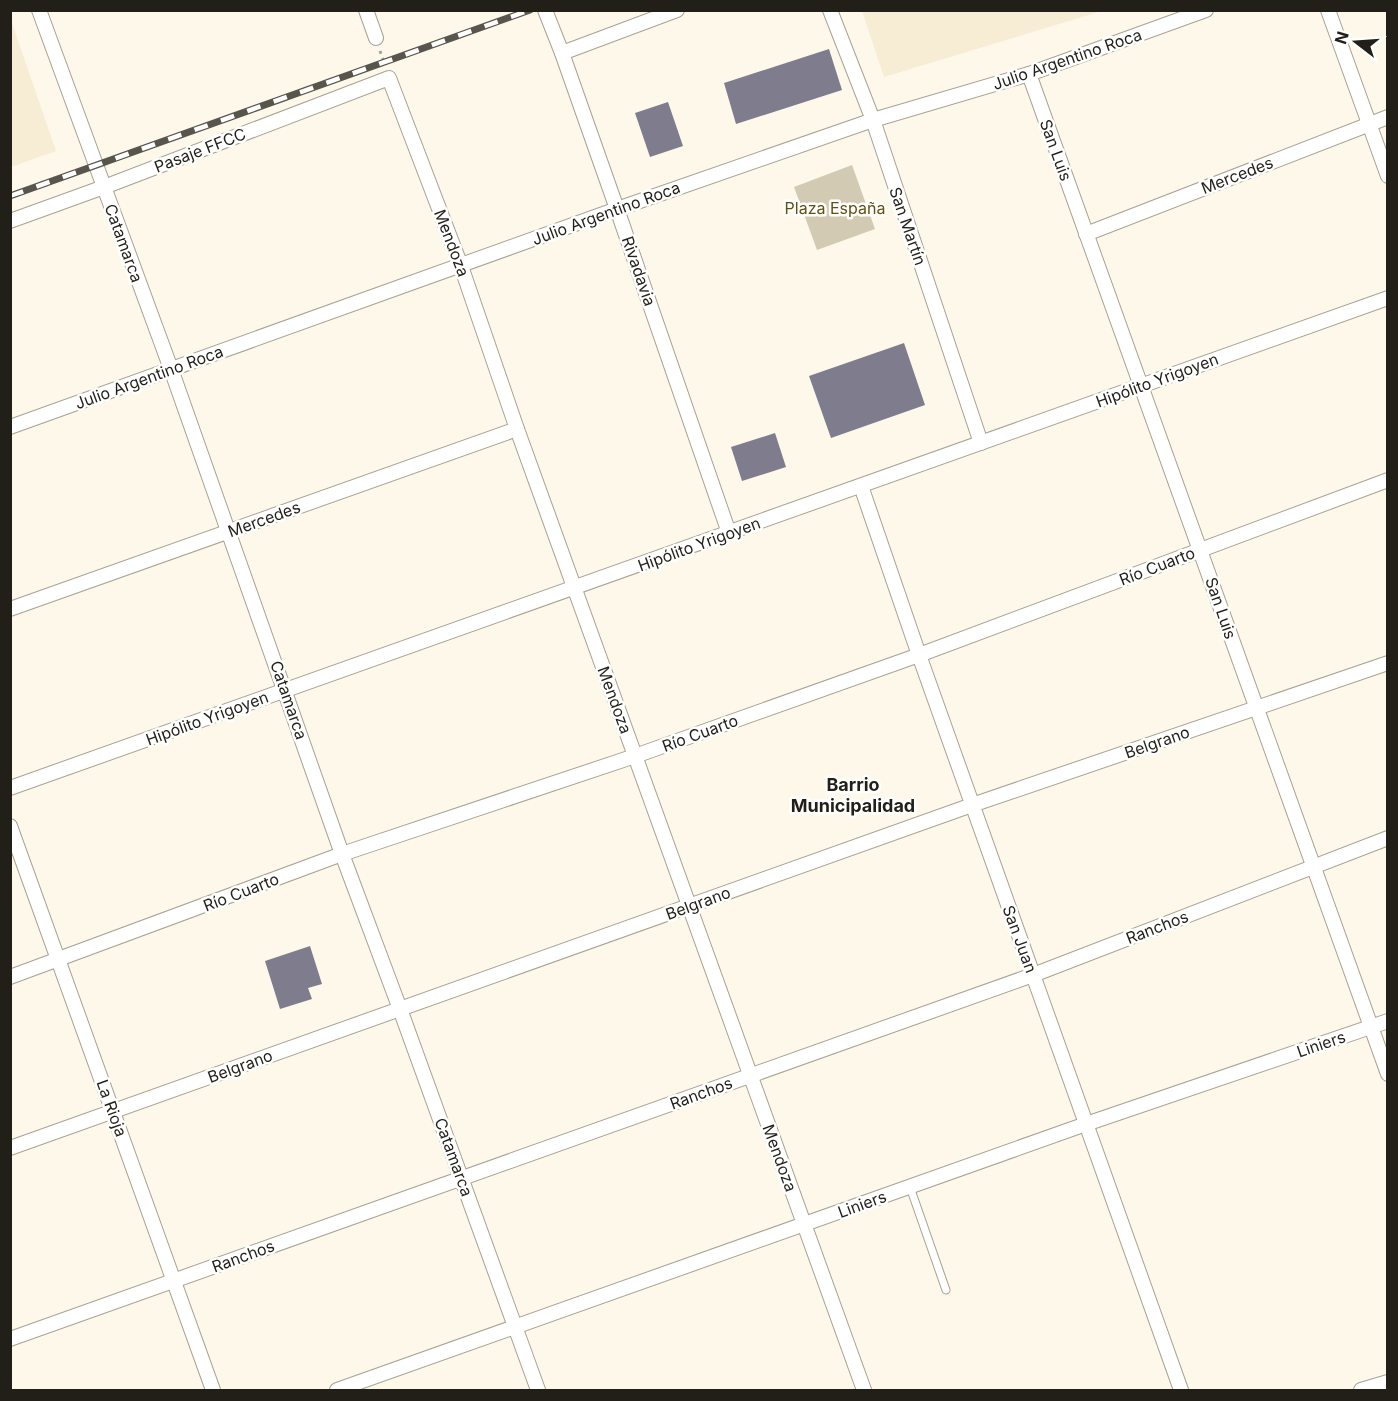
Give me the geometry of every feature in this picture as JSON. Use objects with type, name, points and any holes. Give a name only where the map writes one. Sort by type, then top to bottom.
[{"type":"street","name":"Catamarca","points":[[39,10],[171,369],[342,854],[538,1390]]},
{"type":"street","points":[[366,10],[376,38]]},
{"type":"street","name":"Rivadavia","points":[[545,10],[617,209],[729,533]]},
{"type":"street","points":[[562,53],[677,10]]},
{"type":"street","name":"San Martín","points":[[830,10],[873,120],[981,443]]},
{"type":"street","name":"Julio Argentino Roca","points":[[10,427],[617,209],[873,120],[1029,74],[1206,10]]},
{"type":"street","points":[[1328,10],[1388,176]]},
{"type":"street","name":"San Luis","points":[[1029,74],[1388,1074]]},
{"type":"street","name":"Pasaje FFCC","points":[[10,220],[104,187],[389,78]]},
{"type":"street","name":"Mendoza","points":[[389,78],[461,266],[517,429],[864,1390]]},
{"type":"street","name":"Mercedes","points":[[1086,234],[1388,117]]},
{"type":"street","name":"Hipólito Yrigoyen","points":[[10,788],[1388,298]]},
{"type":"street","name":"Mercedes","points":[[10,609],[517,429]]},
{"type":"street","name":"Río Cuarto","points":[[10,977],[59,961],[342,854],[635,756],[919,655],[1388,480]]},
{"type":"street","name":"San Juan","points":[[861,486],[972,805],[1181,1390]]},
{"type":"street","name":"Belgrano","points":[[10,1148],[972,805],[1388,663]]},
{"type":"street","name":"La Rioja","points":[[10,826],[213,1390]]},
{"type":"street","name":"Ranchos","points":[[10,1339],[1033,975],[1388,838]]},
{"type":"street","name":"Liniers","points":[[337,1390],[1086,1124],[1388,1021]]},
{"type":"street","points":[[1361,1390],[1388,1382]]},
{"type":"lane","points":[[909,1187],[946,1290]]},
{"type":"path","points":[[376,38],[389,78]]},
{"type":"shaded area","points":[[862,10],[1102,11],[884,77]]},
{"type":"shaded area","points":[[11,20],[56,151],[10,167]]},
{"type":"green space","name":"Plaza España","points":[[852,165],[875,229],[817,250],[794,187]]},
{"type":"building","points":[[829,49],[842,90],[736,124],[724,83]]},
{"type":"building","points":[[668,102],[683,146],[650,157],[635,113]]},
{"type":"building","points":[[904,343],[925,405],[831,438],[809,376]]},
{"type":"building","points":[[775,433],[786,467],[742,481],[731,447]]},
{"type":"building","points":[[310,946],[322,984],[308,988],[312,999],[280,1009],[265,961]]},
{"type":"railway","points":[[10,196],[530,10]]},
{"type":"district","name":"Barrio Municipalidad","points":[[853,795]]}]
